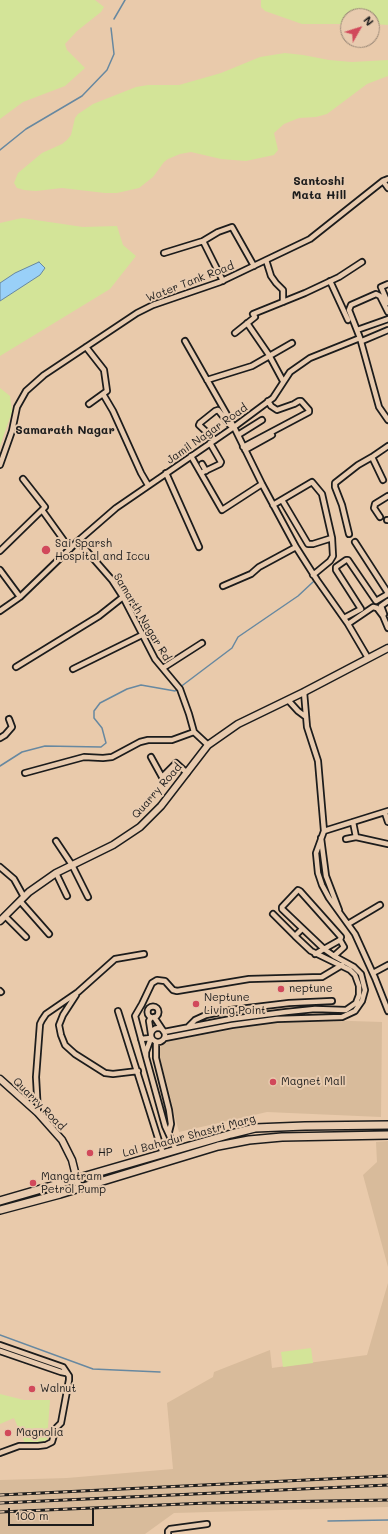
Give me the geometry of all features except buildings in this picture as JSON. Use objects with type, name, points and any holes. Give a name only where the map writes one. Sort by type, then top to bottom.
[{"type":"main road","name":"Quarry Road","points":[[0,921],[22,899],[56,873],[113,845],[140,828],[161,806],[208,745],[238,724],[304,692],[388,648]]},
{"type":"main road","name":"Quarry Road","points":[[0,1079],[38,1113],[62,1140],[72,1160],[79,1188]]},
{"type":"main road","name":"Lal Bahadur Shastri Marg","points":[[0,1201],[255,1128],[388,1125]]},
{"type":"main road","name":"Lal Bahadur Shastri Marg","points":[[0,1210],[218,1146],[249,1140],[282,1137],[388,1135]]},
{"type":"street","points":[[385,180],[388,188]]},
{"type":"street","name":"Water Tank Road","points":[[0,465],[12,431],[17,407],[26,391],[44,376],[137,313],[153,305],[223,281],[310,239],[385,180]]},
{"type":"street","points":[[164,253],[203,241],[218,232],[232,227],[254,266]]},
{"type":"street","points":[[203,241],[223,281]]},
{"type":"street","points":[[266,260],[271,276],[284,290],[283,302]]},
{"type":"street","points":[[234,333],[255,317],[253,314],[339,277],[362,262]]},
{"type":"street","points":[[330,281],[348,320]]},
{"type":"street","points":[[388,284],[381,287],[388,303]]},
{"type":"street","points":[[388,312],[380,296],[376,294],[351,305],[349,310],[361,339],[379,407],[388,420]]},
{"type":"street","points":[[357,330],[388,319]]},
{"type":"street","points":[[247,323],[269,356],[283,381]]},
{"type":"street","name":"Jamil Nagar Road","points":[[0,611],[20,597],[78,541],[116,508],[233,428],[272,398],[290,372],[310,358],[361,339],[388,332]]},
{"type":"street","points":[[185,341],[233,428]]},
{"type":"street","points":[[207,380],[252,366],[292,343]]},
{"type":"street","points":[[86,347],[104,370],[107,390],[89,404]]},
{"type":"street","points":[[103,394],[113,411],[148,485]]},
{"type":"street","points":[[244,448],[309,412],[301,401],[277,410],[268,401]]},
{"type":"street","points":[[215,440],[199,425],[218,410],[238,435],[262,484],[296,547],[313,575],[348,624],[368,658]]},
{"type":"street","points":[[244,448],[307,417]]},
{"type":"street","points":[[238,435],[262,420]]},
{"type":"street","points":[[203,472],[220,464],[221,462],[210,443]]},
{"type":"street","points":[[349,534],[342,505],[334,487],[335,483],[358,465],[388,446]]},
{"type":"street","points":[[191,456],[203,472],[222,510],[262,484]]},
{"type":"street","points":[[372,457],[383,480]]},
{"type":"street","points":[[202,464],[203,472]]},
{"type":"street","points":[[166,474],[200,546]]},
{"type":"street","points":[[0,551],[45,507],[24,479]]},
{"type":"street","points":[[273,505],[312,482],[322,494],[332,538],[333,556],[330,561],[313,575]]},
{"type":"street","points":[[380,517],[374,508],[375,504],[388,496]]},
{"type":"street","points":[[282,500],[308,544],[313,544],[332,538]]},
{"type":"street","points":[[42,510],[70,549]]},
{"type":"street","name":"Samarth Nagar Rd","points":[[78,541],[112,580],[155,659],[179,687],[194,732]]},
{"type":"street","points":[[344,618],[361,609],[336,570],[336,567],[346,560],[348,560],[376,601],[388,594],[355,542]]},
{"type":"street","points":[[223,586],[251,574],[259,567],[296,547]]},
{"type":"street","points":[[0,570],[20,597]]},
{"type":"street","points":[[16,667],[99,616],[122,597]]},
{"type":"street","points":[[388,601],[381,606],[388,620]]},
{"type":"street","points":[[348,624],[373,607],[377,608],[383,616],[388,628]]},
{"type":"street","points":[[73,669],[142,635]]},
{"type":"street","points":[[163,668],[202,643]]},
{"type":"street","points":[[304,692],[307,727],[318,761],[324,831],[316,853],[318,873],[322,885],[355,934],[388,1011]]},
{"type":"street","points":[[288,700],[306,717]]},
{"type":"street","points":[[0,738],[12,727],[10,719]]},
{"type":"street","points":[[26,772],[84,757],[112,757],[140,742],[148,740],[172,740],[194,732],[208,745]]},
{"type":"street","points":[[151,757],[162,777],[176,762],[187,773]]},
{"type":"street","points":[[324,831],[386,812],[388,822]]},
{"type":"street","points":[[353,822],[356,837]]},
{"type":"street","points":[[346,839],[356,837],[388,844]]},
{"type":"street","points":[[56,842],[72,865],[88,897]]},
{"type":"street","points":[[0,867],[14,878],[22,899],[49,934]]},
{"type":"street","points":[[56,873],[67,896]]},
{"type":"street","points":[[156,1042],[160,1042],[164,1038],[315,1009],[346,1010],[356,1003],[359,995],[359,986],[355,975],[324,949],[282,909],[282,907],[298,890],[341,937],[340,940],[344,947],[334,956]]},
{"type":"street","points":[[348,924],[380,905]]},
{"type":"street","points":[[146,1057],[151,1036],[155,1029],[161,1029],[164,1032],[231,1019],[277,1016],[336,1017],[349,1015],[355,1012],[362,1001],[365,990],[360,974],[354,968],[315,954],[273,914]]},
{"type":"street","points":[[5,916],[26,937]]},
{"type":"street","points":[[295,936],[302,929]]},
{"type":"street","points":[[315,954],[340,940]]},
{"type":"street","points":[[38,1113],[36,1077],[40,1024],[46,1014],[78,992],[115,958],[144,954]]},
{"type":"street","points":[[176,1150],[165,1126],[140,1039],[135,1016],[152,983],[157,980],[165,981],[173,990],[177,991],[249,979],[322,977],[343,964]]},
{"type":"street","points":[[373,973],[388,965]]},
{"type":"street","points":[[78,992],[63,1015],[59,1025],[60,1035],[65,1045],[75,1054],[105,1073],[113,1074],[138,1071]]},
{"type":"street","points":[[314,1001],[315,1009]]},
{"type":"street","points":[[188,1027],[195,1020],[231,1010],[276,1004],[332,1001]]},
{"type":"street","points":[[164,1038],[164,1032],[153,1017],[148,1011],[152,1004],[158,1011],[157,1015],[153,1017],[148,1021],[151,1036],[156,1042],[156,1058],[169,1110],[171,1124],[169,1132]]},
{"type":"street","points":[[276,1004],[277,1016]]},
{"type":"street","points":[[335,1009],[336,1017]]},
{"type":"street","points":[[231,1010],[232,1025]]},
{"type":"street","points":[[118,1011],[164,1154]]},
{"type":"street","points":[[140,1039],[151,1036]]},
{"type":"street","points":[[0,1345],[10,1352]]},
{"type":"street","points":[[0,1351],[10,1352],[63,1367],[69,1376],[69,1385],[61,1415],[61,1423],[56,1428],[52,1442],[46,1445],[38,1446],[19,1446],[0,1453]]},
{"type":"street","points":[[168,1534],[170,1529],[207,1524]]},
{"type":"shaded area","name":"Magnet Mall","points":[[289,1019],[382,1022],[381,1117],[267,1112],[179,1132],[157,1052],[164,1042]]},
{"type":"shaded area","points":[[388,1141],[388,1267],[363,1175],[377,1162],[376,1142]]},
{"type":"shaded area","points":[[388,1283],[388,1507],[174,1513],[145,1534],[0,1534],[0,1480],[67,1478],[173,1469],[167,1403],[213,1377],[214,1372],[270,1350],[272,1368],[367,1355]]},
{"type":"green space","points":[[0,0],[95,0],[104,7],[101,12],[77,31],[65,44],[67,50],[85,68],[65,86],[23,102],[0,119]]},
{"type":"green space","points":[[261,0],[388,0],[388,25],[380,24],[380,8],[340,8],[340,24],[302,24],[265,11],[261,7]]},
{"type":"green space","points":[[285,53],[352,62],[388,60],[388,76],[367,84],[327,114],[316,117],[299,118],[284,124],[274,133],[278,150],[274,155],[246,161],[221,159],[191,152],[180,154],[164,162],[153,177],[139,188],[117,193],[62,188],[36,191],[24,190],[17,188],[14,183],[18,173],[42,153],[62,144],[67,140],[71,135],[75,118],[78,114],[93,104],[136,87],[148,85],[179,85],[221,73],[260,57]]},
{"type":"green space","points":[[22,218],[83,227],[117,226],[123,245],[136,256],[110,289],[0,356],[0,223]]},
{"type":"green space","points":[[0,388],[10,396],[12,412],[0,446]]},
{"type":"green space","points":[[311,1348],[313,1363],[283,1367],[281,1352]]},
{"type":"green space","points":[[0,1394],[24,1400],[50,1400],[47,1440],[27,1448],[14,1418],[0,1424]]},
{"type":"water","points":[[39,262],[45,268],[40,275],[0,301],[0,283],[15,273]]},
{"type":"waterway","points":[[114,19],[125,0]]},
{"type":"waterway","points":[[0,150],[26,129],[82,96],[107,70],[114,54],[111,28]]},
{"type":"waterway","points":[[0,766],[22,752],[45,746],[101,747],[106,743],[102,728],[94,718],[94,711],[100,703],[127,689],[141,685],[175,691],[232,648],[238,637],[298,596],[313,582]]},
{"type":"waterway","points":[[0,1335],[93,1369],[160,1372]]},
{"type":"waterway","points":[[328,1521],[388,1520]]},
{"type":"railway","points":[[0,1495],[388,1476]]},
{"type":"railway","points":[[0,1503],[388,1485]]},
{"type":"railway","points":[[0,1512],[207,1503],[388,1500]]},
{"type":"place","name":"Sai Sparsh Hospital and Iccu","points":[[46,550]]},
{"type":"place","name":"neptune","points":[[281,989]]},
{"type":"place","name":"Neptune Living Point","points":[[196,1004]]},
{"type":"place","name":"Magnet Mall","points":[[273,1082]]},
{"type":"place","name":"HP","points":[[90,1153]]},
{"type":"place","name":"Mangatram Petrol Pump","points":[[33,1183]]},
{"type":"place","name":"Walnut","points":[[32,1389]]},
{"type":"place","name":"Magnolia","points":[[8,1433]]},
{"type":"district","name":"Santoshi Mata Hill","points":[[319,188]]},
{"type":"district","name":"Samarath Nagar","points":[[65,430]]}]
